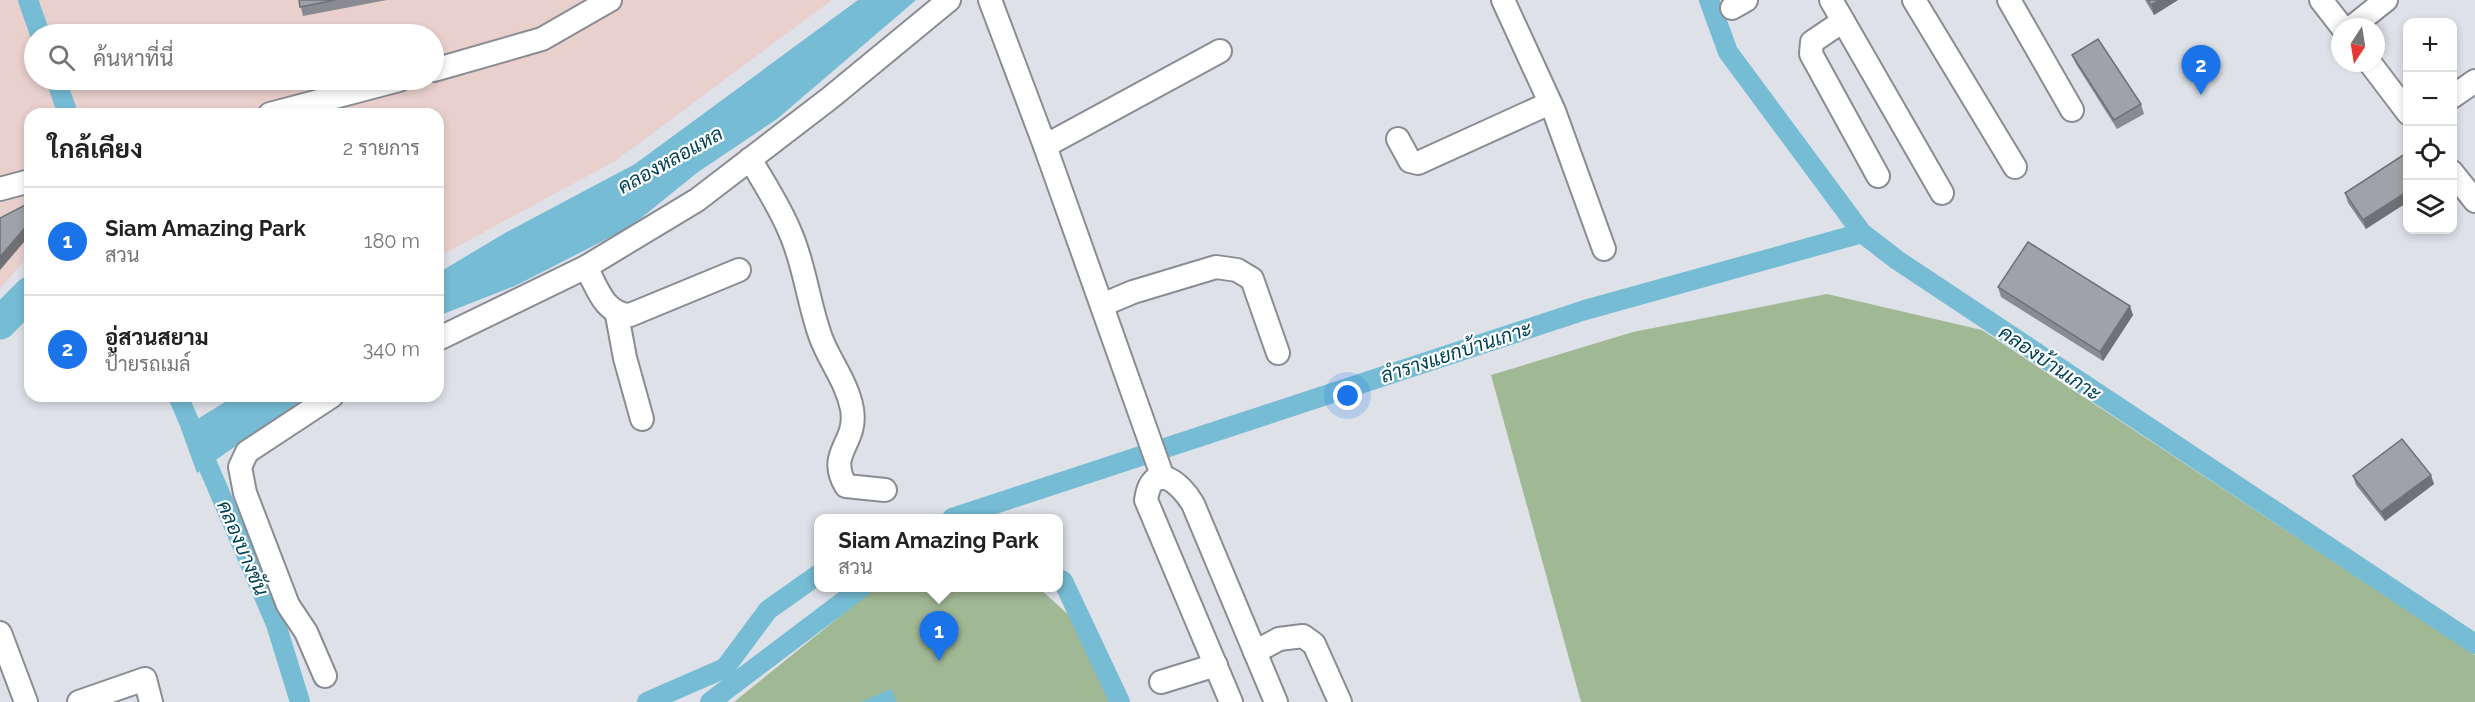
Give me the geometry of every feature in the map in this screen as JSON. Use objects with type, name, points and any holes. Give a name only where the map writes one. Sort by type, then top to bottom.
[{"type":"street","points":[[444,67],[542,39],[610,0]]},
{"type":"street","points":[[444,336],[586,267],[697,200],[949,0]]},
{"type":"street","points":[[990,0],[1045,146],[1160,470],[1183,488],[1193,504],[1276,702]]},
{"type":"street","points":[[1503,0],[1551,103],[1604,249]]},
{"type":"street","points":[[1831,0],[1942,193]]},
{"type":"street","points":[[1914,0],[2015,167]]},
{"type":"street","points":[[2009,0],[2072,110]]},
{"type":"street","points":[[2321,0],[2335,18]]},
{"type":"street","points":[[2363,18],[2386,0]]},
{"type":"street","points":[[1843,21],[1812,42],[1811,54],[1878,176]]},
{"type":"street","points":[[1045,146],[1220,51]]},
{"type":"street","points":[[2377,72],[2403,106]]},
{"type":"street","points":[[2457,94],[2475,81]]},
{"type":"street","points":[[295,108],[362,90]]},
{"type":"street","points":[[1398,139],[1410,161],[1418,163],[1551,103]]},
{"type":"street","points":[[750,159],[790,231],[821,338],[841,374],[852,409],[851,436],[837,465],[841,477],[846,486],[885,490]]},
{"type":"street","points":[[2457,178],[2475,201]]},
{"type":"street","points":[[0,189],[24,183]]},
{"type":"street","points":[[586,267],[607,307],[617,315],[630,315],[739,270]]},
{"type":"street","points":[[1102,305],[1133,292],[1216,267],[1227,267],[1252,279],[1278,353]]},
{"type":"street","points":[[617,315],[625,358],[642,419]]},
{"type":"street","points":[[323,402],[248,452],[240,467],[245,494],[288,604],[306,632],[325,676]]},
{"type":"street","points":[[1160,470],[1147,491],[1146,500],[1231,702]]},
{"type":"street","points":[[0,633],[26,702]]},
{"type":"street","points":[[1255,652],[1279,639],[1303,636],[1314,644],[1340,702]]},
{"type":"street","points":[[1161,682],[1216,665]]},
{"type":"street","points":[[79,702],[144,679],[152,702]]},
{"type":"shaded area","points":[[0,0],[832,0],[615,161],[444,254],[444,108],[24,108],[24,261],[0,289]]},
{"type":"green space","points":[[1827,294],[1982,330],[2475,655],[2475,702],[1581,702],[1491,375],[1633,332]]},
{"type":"green space","points":[[870,592],[1043,592],[1074,620],[1112,702],[734,702]]},
{"type":"water","name":"คลองหลอแหล","points":[[858,0],[916,0],[777,119],[698,172],[630,227],[517,285],[444,314],[444,269],[505,233],[635,164]]},
{"type":"water","points":[[225,402],[299,402],[197,473],[181,429]]},
{"type":"water","points":[[891,689],[897,702],[861,702]]},
{"type":"building","points":[[299,0],[335,0],[300,7]]},
{"type":"building","points":[[2148,0],[2159,0],[2151,5]]},
{"type":"building","points":[[2098,39],[2141,104],[2114,120],[2072,55]]},
{"type":"building","points":[[2403,155],[2403,194],[2363,220],[2345,193]]},
{"type":"building","points":[[24,206],[24,229],[0,257],[0,218]]},
{"type":"building","points":[[2028,242],[2130,306],[2100,352],[1998,287]]},
{"type":"building","points":[[2402,439],[2431,475],[2381,512],[2353,476]]},
{"type":"waterway","name":"คลองบางชัน","points":[[28,0],[36,24]]},
{"type":"waterway","name":"คลองบ้านเกาะ","points":[[1709,0],[1728,52],[1862,233],[1897,260],[2475,644]]},
{"type":"waterway","name":"คลองบางชัน","points":[[60,90],[66,108]]},
{"type":"waterway","name":"ลำรางแยกบ้านเกาะ","points":[[964,514],[1585,310],[1862,233]]},
{"type":"waterway","points":[[0,323],[24,299]]},
{"type":"waterway","name":"คลองบางชัน","points":[[181,402],[276,624],[300,702]]},
{"type":"waterway","name":"ลำรางแยกบ้านเกาะ","points":[[647,702],[725,668],[768,610],[814,578]]},
{"type":"waterway","points":[[1063,581],[1120,702]]},
{"type":"waterway","points":[[710,702],[856,592]]},
{"type":"place","name":"อู่สวนสยาม","points":[[2201,95]]},
{"type":"place","name":"Siam Amazing Park","points":[[939,661]]}]
